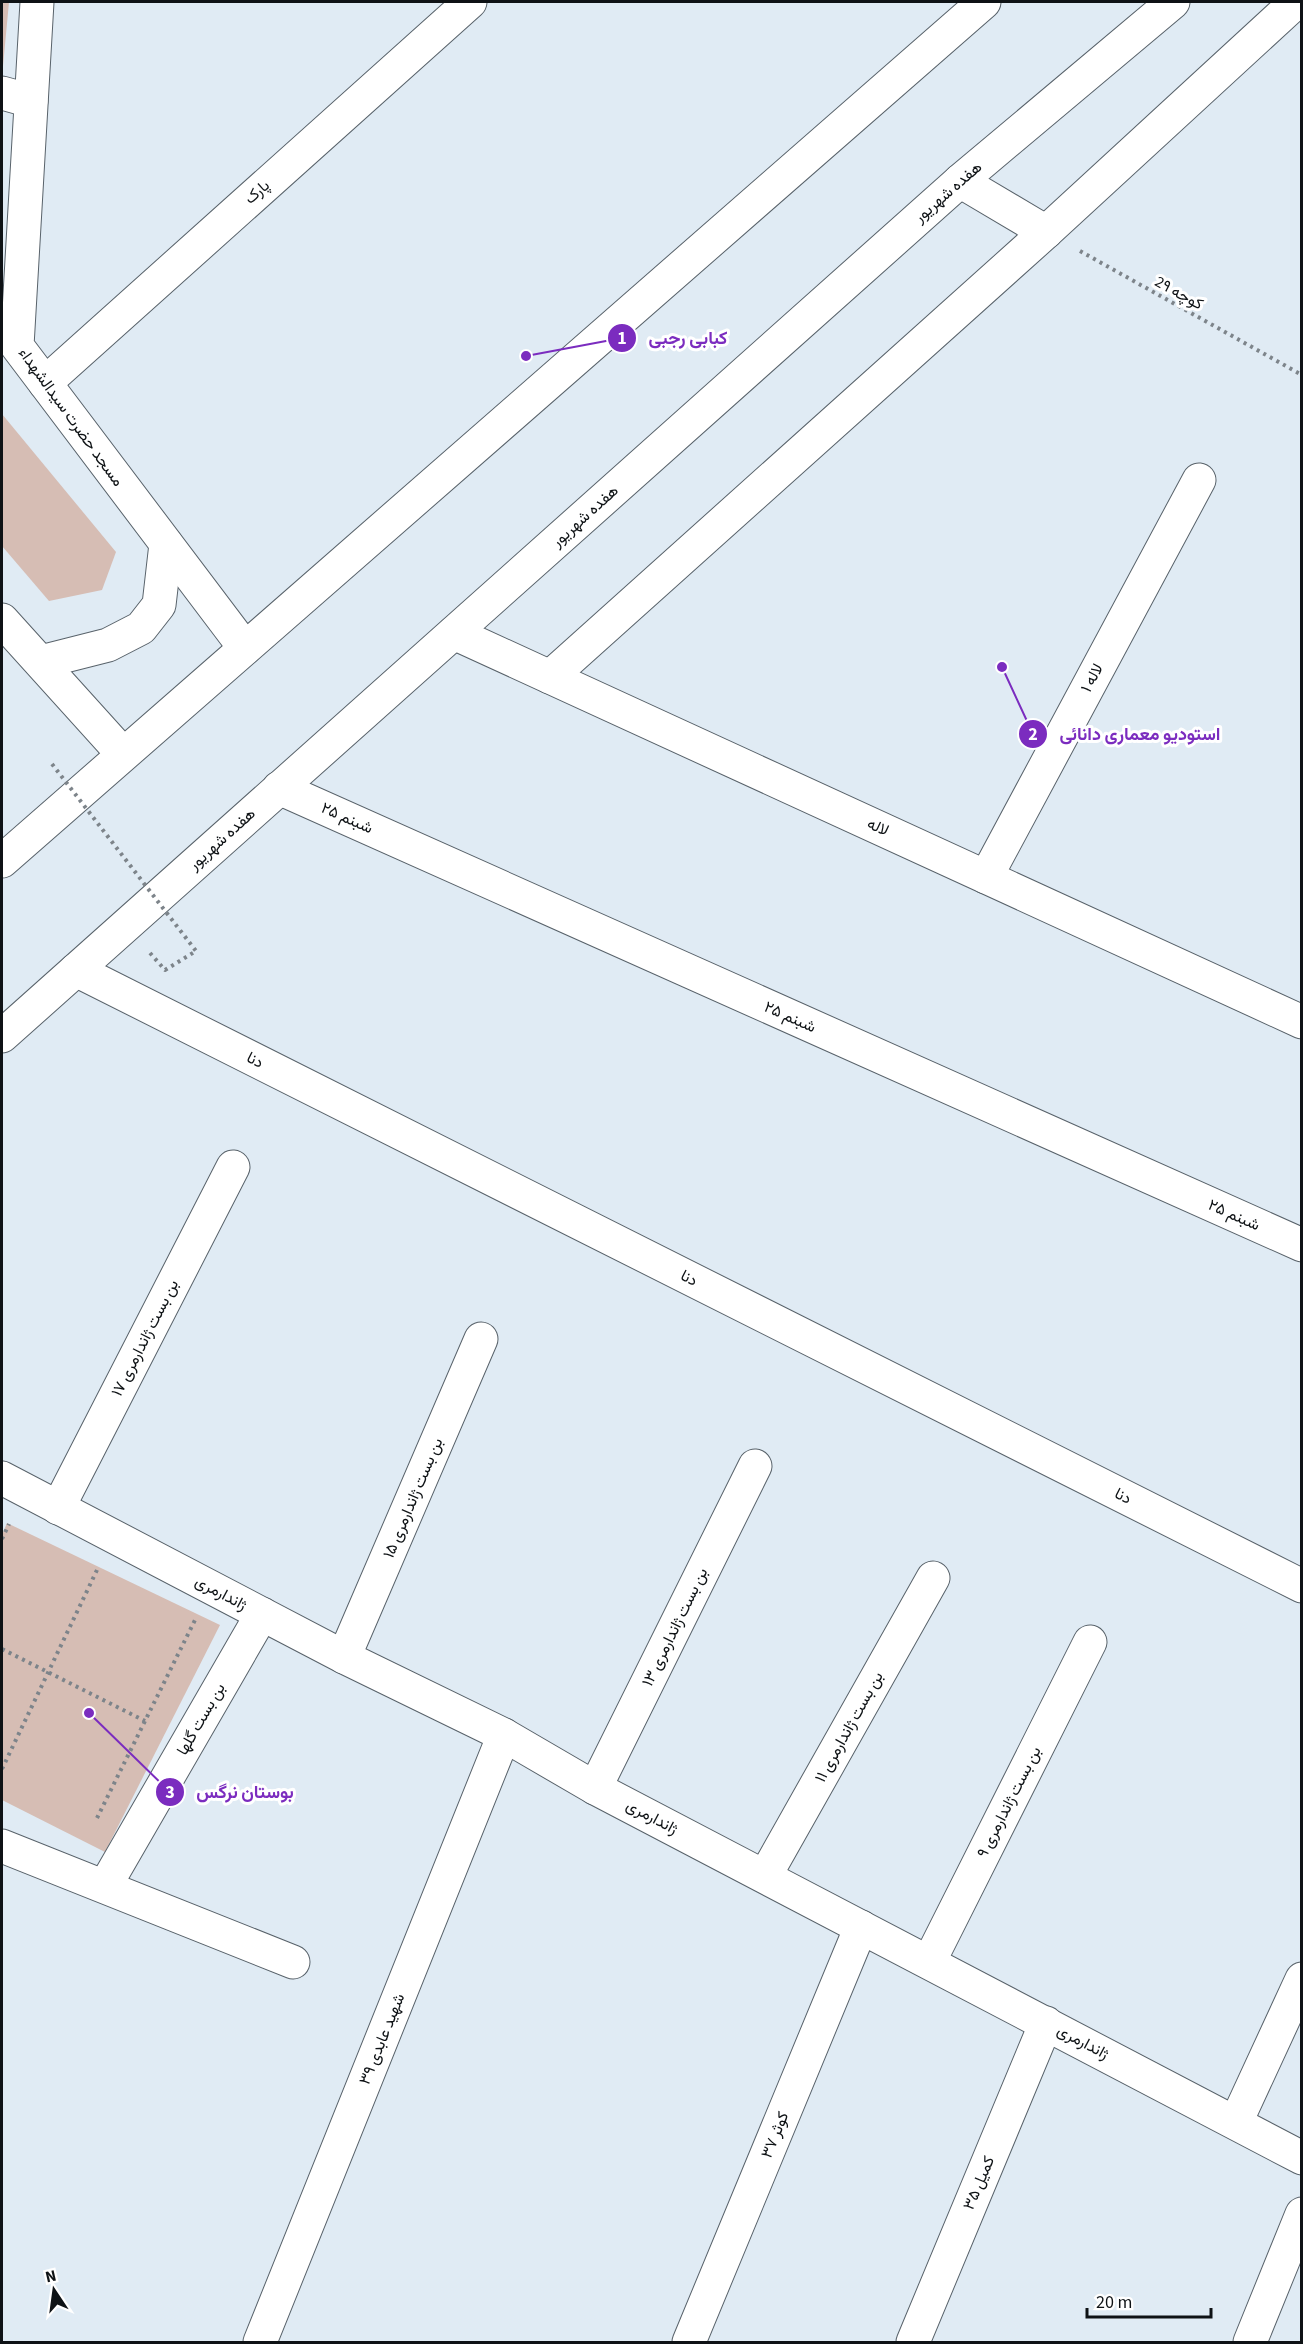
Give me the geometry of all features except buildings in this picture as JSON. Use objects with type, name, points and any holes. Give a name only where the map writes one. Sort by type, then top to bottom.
[{"type":"street","name":"مسجد حضرت سیدالشهداء","points":[[37,2],[16,97],[17,346],[245,648]]},
{"type":"street","name":"پارک","points":[[45,383],[470,2]]},
{"type":"street","points":[[2,861],[984,2]]},
{"type":"street","name":"هفده شهریور","points":[[2,1036],[960,180],[1173,2]]},
{"type":"street","points":[[550,677],[1046,232],[1296,2]]},
{"type":"street","points":[[960,180],[1046,232]]},
{"type":"street","name":"لاله ۱","points":[[986,877],[1199,480]]},
{"type":"street","points":[[41,662],[108,645],[141,628],[159,605],[166,544]]},
{"type":"street","points":[[2,620],[123,754]]},
{"type":"street","name":"لاله","points":[[454,633],[986,877],[1299,1016]]},
{"type":"street","name":"شبنم ۲۵","points":[[279,788],[1302,1245]]},
{"type":"street","name":"دنا","points":[[76,970],[1302,1586]]},
{"type":"street","name":"بن بست ژاندارمری ۱۷","points":[[58,1508],[232,1167]]},
{"type":"street","name":"بن بست ژاندارمری ۱۵","points":[[344,1657],[481,1339]]},
{"type":"street","name":"بن بست ژاندارمری ۱۳","points":[[595,1788],[755,1466]]},
{"type":"street","name":"ژاندارمری","points":[[2,1478],[344,1657],[504,1735],[595,1788],[1302,2158]]},
{"type":"street","name":"بن بست ژاندارمری ۱۱","points":[[765,1876],[933,1578]]},
{"type":"street","name":"بن بست گلها","points":[[105,1886],[262,1614]]},
{"type":"street","name":"بن بست ژاندارمری ۹","points":[[929,1962],[1090,1642]]},
{"type":"street","name":"شهید عابدی ۳۹","points":[[260,2343],[504,1735]]},
{"type":"street","points":[[2,1846],[293,1962]]},
{"type":"street","name":"کوثر ۳۷","points":[[690,2343],[861,1927]]},
{"type":"street","points":[[1236,2122],[1302,1979]]},
{"type":"street","name":"کمیل ۳۵","points":[[913,2343],[1046,2023]]},
{"type":"street","points":[[1250,2343],[1302,2214]]},
{"type":"path","name":"کوچه 2۹","points":[[1046,232],[1302,375]]},
{"type":"path","points":[[52,764],[196,951],[165,970]]},
{"type":"path","points":[[2,1769],[113,1537]]},
{"type":"path","points":[[95,1822],[211,1587]]},
{"type":"path","points":[[2,1648],[145,1721]]},
{"type":"shaded area","points":[[2,2],[9,2],[2,77]]},
{"type":"shaded area","points":[[2,414],[116,552],[102,590],[49,601],[2,546]]},
{"type":"shaded area","points":[[7,1523],[220,1625],[105,1852],[2,1800],[2,1535]]},
{"type":"place","name":"کبابی رجبی","points":[[526,356]]},
{"type":"place","name":"استودیو معماری دانائی","points":[[1002,667]]},
{"type":"place","name":"بوستان نرگس","points":[[89,1713]]}]
